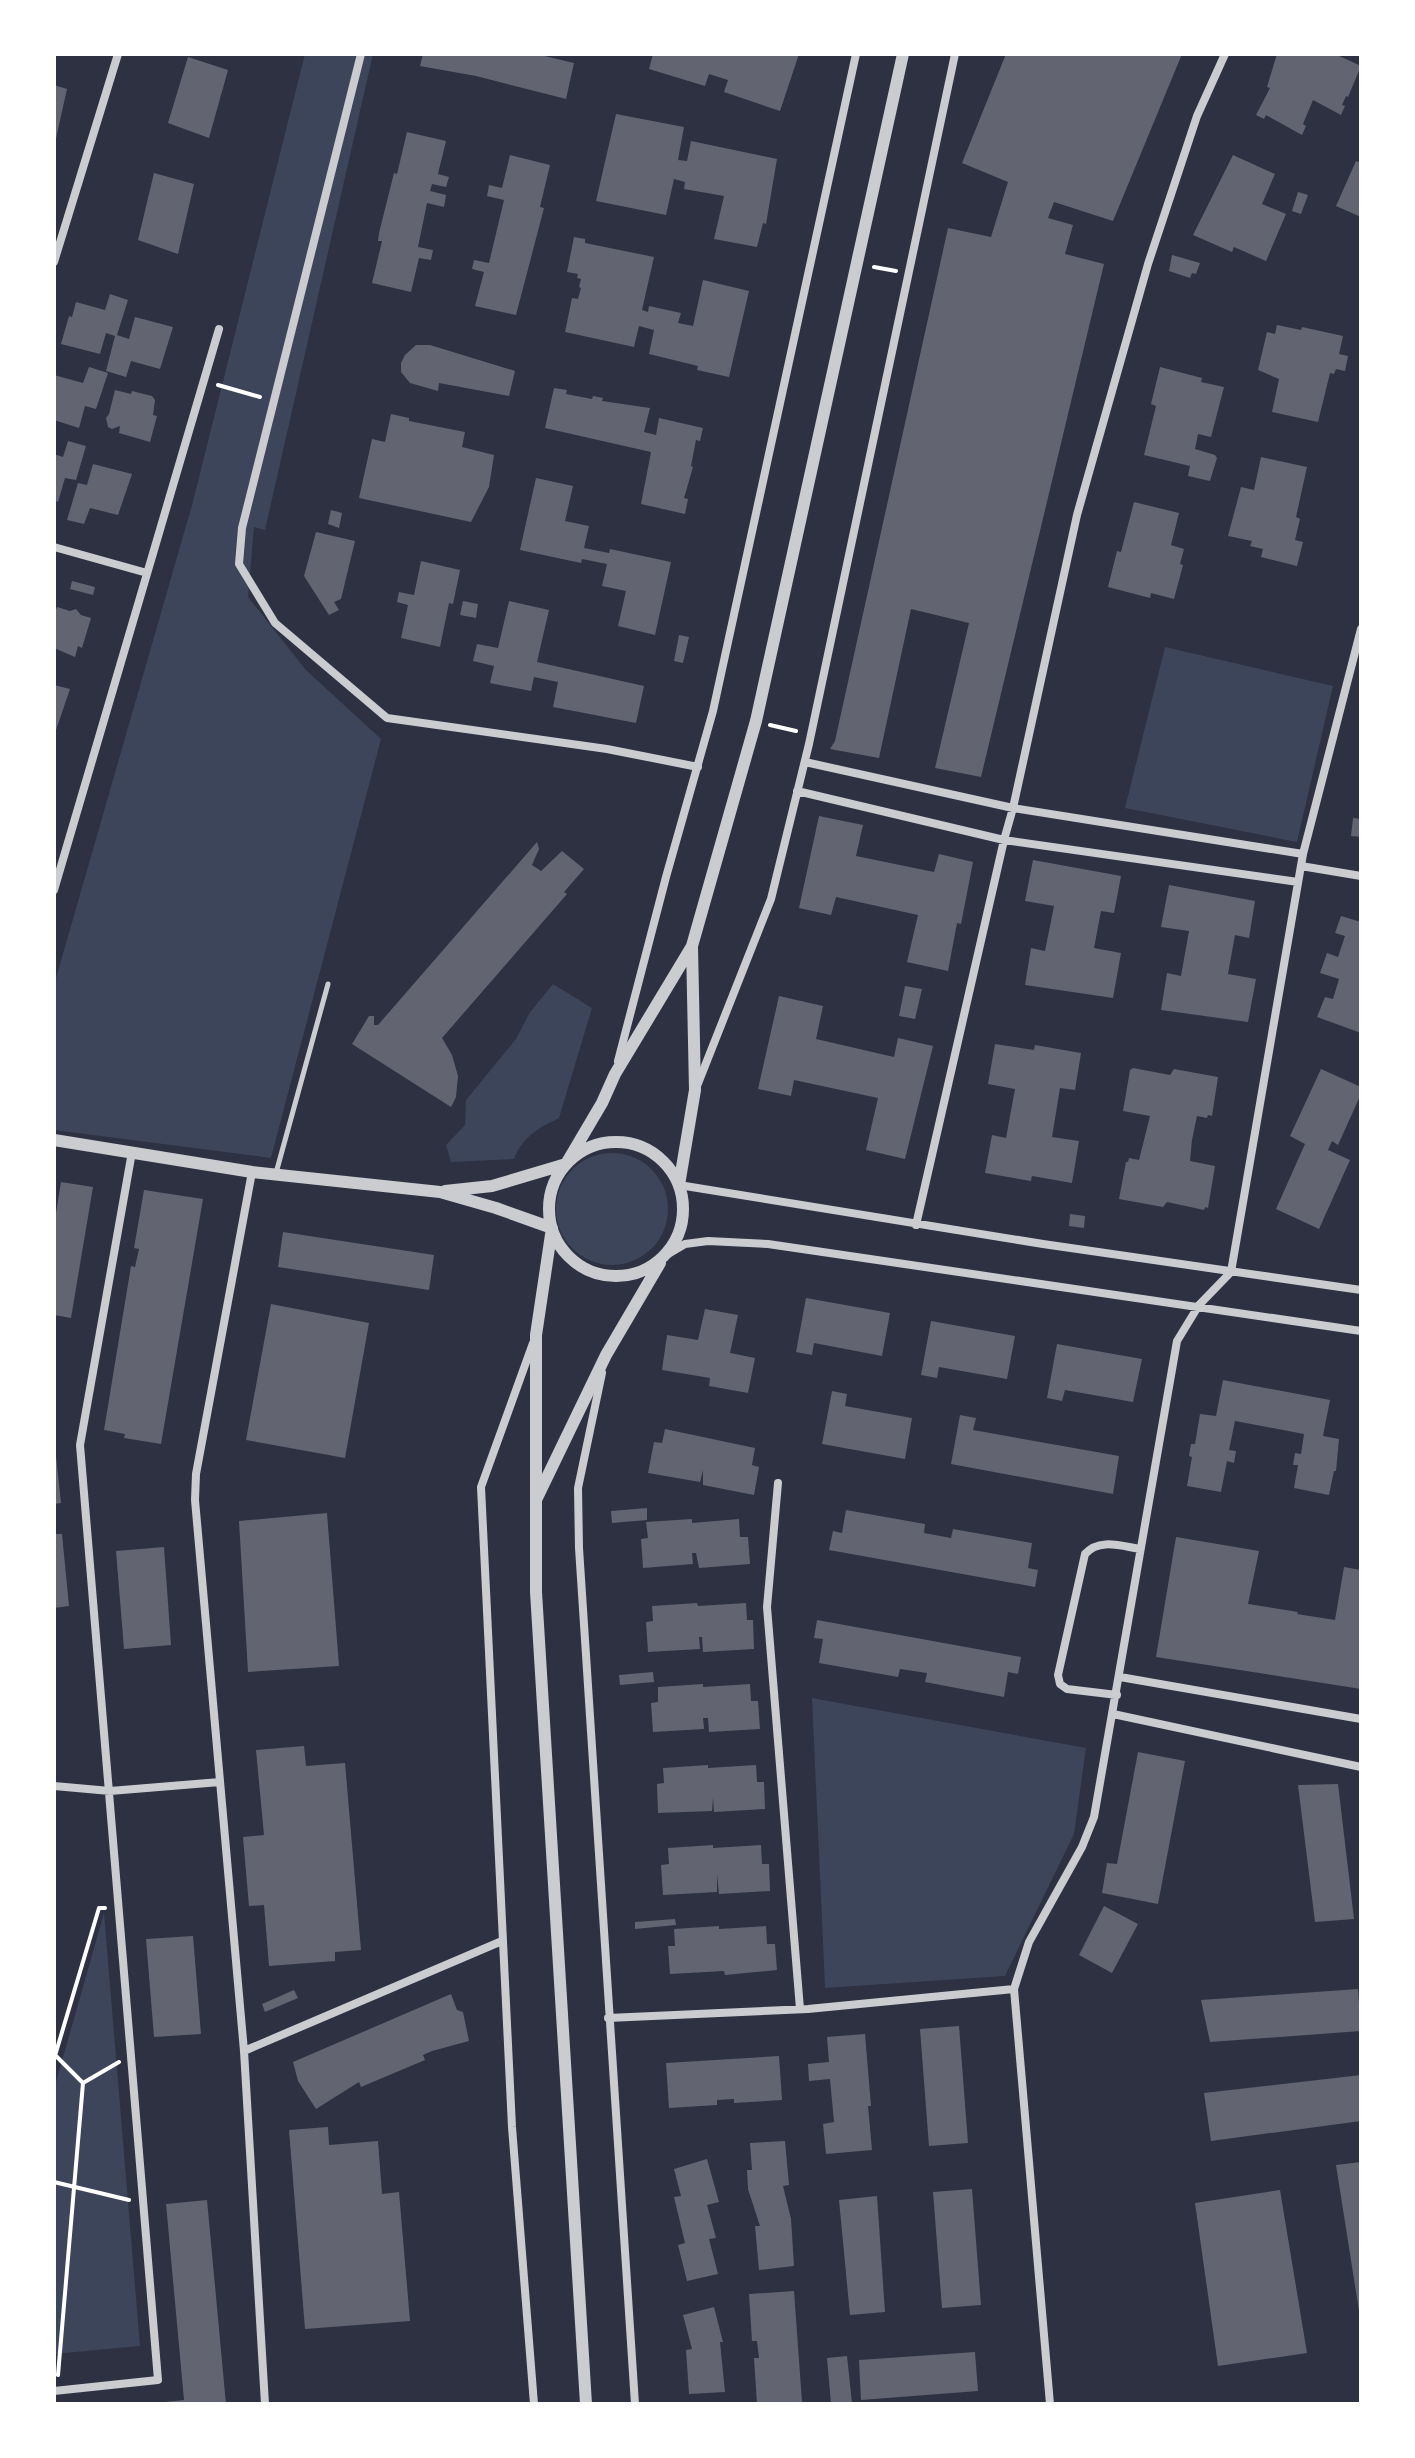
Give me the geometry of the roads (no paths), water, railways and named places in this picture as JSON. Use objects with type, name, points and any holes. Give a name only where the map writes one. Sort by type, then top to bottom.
[{"type":"street","points":[[54,262],[118,54]]},
{"type":"street","points":[[361,54],[242,528],[239,564],[275,623],[387,718],[607,749],[698,767]]},
{"type":"street","points":[[615,1074],[713,711],[856,54]]},
{"type":"street","points":[[586,2404],[536,1592],[536,1335],[552,1228],[551,1193],[615,1074],[692,946],[756,721],[903,54]]},
{"type":"street","points":[[695,1090],[771,899],[805,762],[955,54]]},
{"type":"street","points":[[916,1225],[1077,515],[1148,264],[1197,116],[1225,54]]},
{"type":"street","points":[[54,890],[219,329]]},
{"type":"street","points":[[54,547],[147,573]]},
{"type":"street","points":[[1050,2404],[1014,1989],[1029,1942],[1082,1847],[1094,1817],[1177,1341],[1199,1305],[1231,1272],[1303,854],[1361,629]]},
{"type":"street","points":[[805,762],[1013,808],[1303,854]]},
{"type":"street","points":[[797,791],[1004,840],[1298,882]]},
{"type":"street","points":[[1301,866],[1361,876]]},
{"type":"street","points":[[535,1503],[606,1355],[672,1246],[682,1221],[679,1185],[695,1090],[692,946]]},
{"type":"street","points":[[54,1140],[252,1172],[440,1192],[552,1228],[569,1257],[579,1265],[606,1275],[636,1273],[685,1244],[708,1241],[768,1244],[1361,1331]]},
{"type":"street","points":[[440,1192],[492,1186],[566,1164],[590,1147],[612,1141],[625,1142],[639,1145],[656,1155],[669,1168],[679,1185],[916,1225],[1361,1290]]},
{"type":"street","points":[[56,2391],[158,2380],[80,1445],[132,1152]]},
{"type":"street","points":[[252,1172],[196,1474],[195,1500],[244,2051],[265,2404]]},
{"type":"street","points":[[534,2404],[513,2142],[481,1487],[536,1335]]},
{"type":"street","points":[[606,1355],[585,1449],[578,1503],[608,2018],[635,2404]]},
{"type":"street","points":[[778,1483],[767,1607],[800,2009]]},
{"type":"street","points":[[1117,1695],[1067,1689],[1060,1684],[1058,1675],[1085,1554],[1091,1546],[1101,1544],[1140,1549]]},
{"type":"street","points":[[1120,1677],[1361,1719]]},
{"type":"street","points":[[1113,1714],[1361,1767]]},
{"type":"street","points":[[54,1786],[110,1791],[220,1782]]},
{"type":"street","points":[[244,2051],[502,1941]]},
{"type":"street","points":[[608,2018],[800,2009],[1014,1989]]},
{"type":"lane","points":[[276,1174],[328,984]]}]
